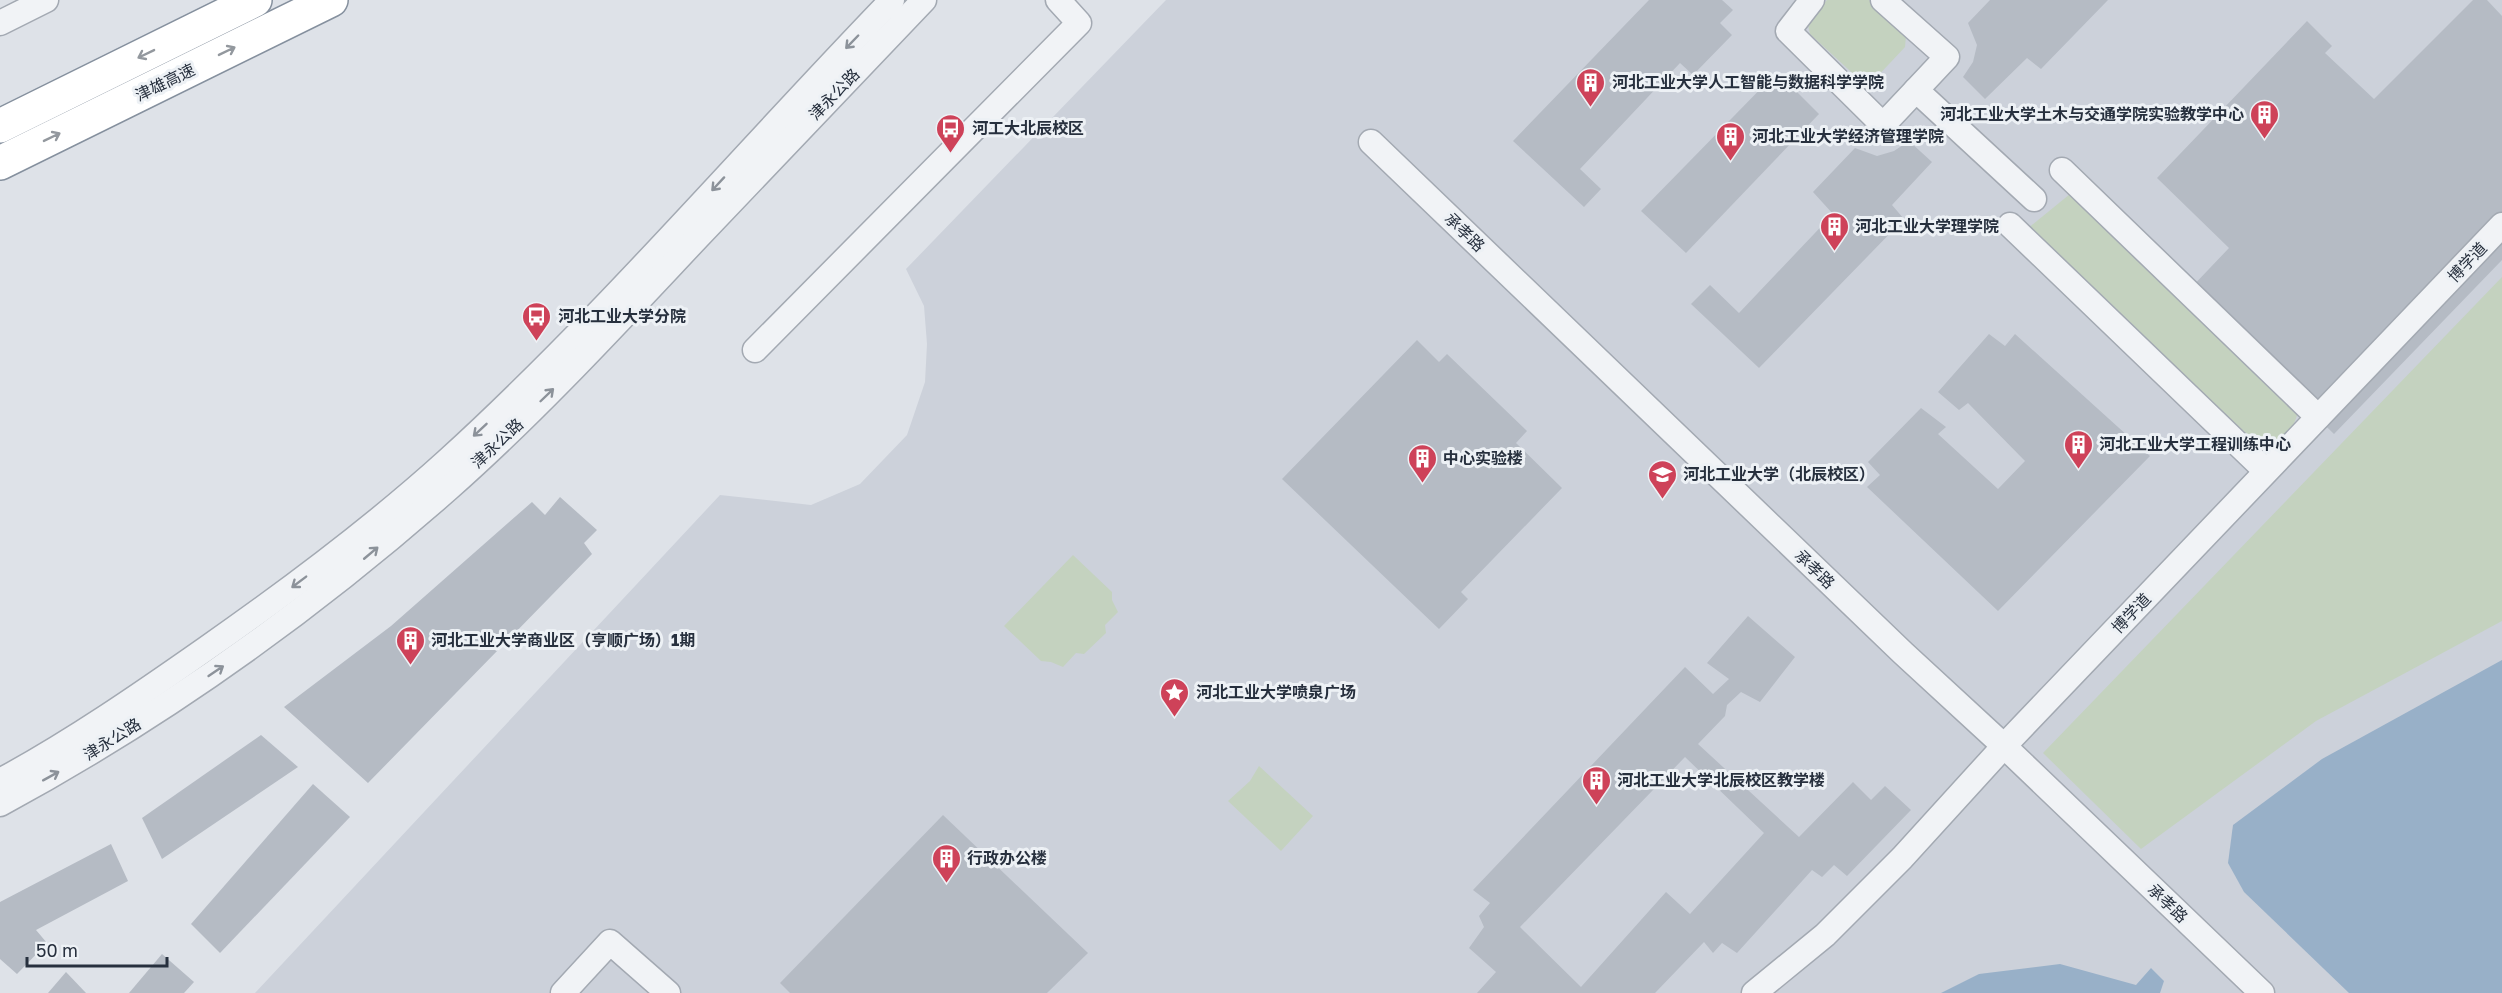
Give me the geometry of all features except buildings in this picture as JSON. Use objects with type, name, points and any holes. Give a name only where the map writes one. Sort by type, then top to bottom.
[{"type":"highway","name":"津雄高速","points":[[0,126],[255,0]]},
{"type":"highway","name":"津雄高速","points":[[0,163],[331,0]]},
{"type":"street","points":[[0,23],[46,0]]},
{"type":"street","name":"津永公路","points":[[0,781],[168,675],[263,609],[342,549],[445,463],[585,325],[892,0]]},
{"type":"street","name":"津永公路","points":[[0,804],[83,758],[243,652],[337,581],[449,488],[577,366],[924,0]]},
{"type":"street","points":[[755,350],[1079,23],[1058,0]]},
{"type":"street","points":[[1812,0],[1788,31],[1883,125],[1947,57],[1883,0]]},
{"type":"street","points":[[1916,90],[2034,200]]},
{"type":"street","name":"承孝路","points":[[1371,142],[1895,645],[2262,993]]},
{"type":"street","points":[[2062,170],[2318,417]]},
{"type":"street","points":[[2010,225],[2266,471]]},
{"type":"street","name":"博学道","points":[[1754,993],[1825,935],[1902,858],[2004,746],[2502,225]]},
{"type":"street","points":[[563,993],[610,942],[668,993]]},
{"type":"shaded area","name":"河北工业大学（北辰校区）","points":[[1166,0],[2502,0],[2502,993],[255,993],[720,495],[811,505],[860,484],[907,435],[925,382],[927,344],[924,306],[906,269]]},
{"type":"green space","points":[[1827,0],[1869,0],[1906,36],[1905,47],[1874,80],[1861,81],[1810,34],[1807,21]]},
{"type":"green space","points":[[2070,194],[2298,413],[2287,442],[2261,457],[2027,229]]},
{"type":"green space","points":[[2502,277],[2502,621],[2316,721],[2141,849],[2043,753]]},
{"type":"green space","points":[[1073,555],[1112,592],[1112,600],[1118,612],[1105,625],[1106,633],[1084,654],[1076,653],[1063,667],[1041,661],[1004,626]]},
{"type":"green space","points":[[1259,766],[1313,816],[1281,851],[1228,801],[1250,781]]},
{"type":"water","points":[[2502,660],[2502,993],[2349,993],[2244,892],[2228,863],[2233,825],[2322,759]]},
{"type":"water","points":[[2060,964],[2136,985],[2151,968],[2164,981],[2160,993],[1941,993],[1979,974]]},
{"type":"place","name":"河北工业大学人工智能与数据科学学院","points":[[1591,108]]},
{"type":"place","name":"河北工业大学土木与交通学院实验教学中心","points":[[2265,140]]},
{"type":"place","name":"河工大北辰校区","points":[[951,154]]},
{"type":"place","name":"河北工业大学经济管理学院","points":[[1731,162]]},
{"type":"place","name":"河北工业大学理学院","points":[[1834,252]]},
{"type":"place","name":"河北工业大学分院","points":[[537,342]]},
{"type":"place","name":"河北工业大学工程训练中心","points":[[2078,470]]},
{"type":"place","name":"中心实验楼","points":[[1422,484]]},
{"type":"place","name":"河北工业大学（北辰校区）","points":[[1662,500]]},
{"type":"place","name":"河北工业大学商业区（亨顺广场）1期","points":[[410,666]]},
{"type":"place","name":"河北工业大学喷泉广场","points":[[1175,718]]},
{"type":"place","name":"河北工业大学北辰校区教学楼","points":[[1596,806]]},
{"type":"place","name":"行政办公楼","points":[[946,884]]}]
